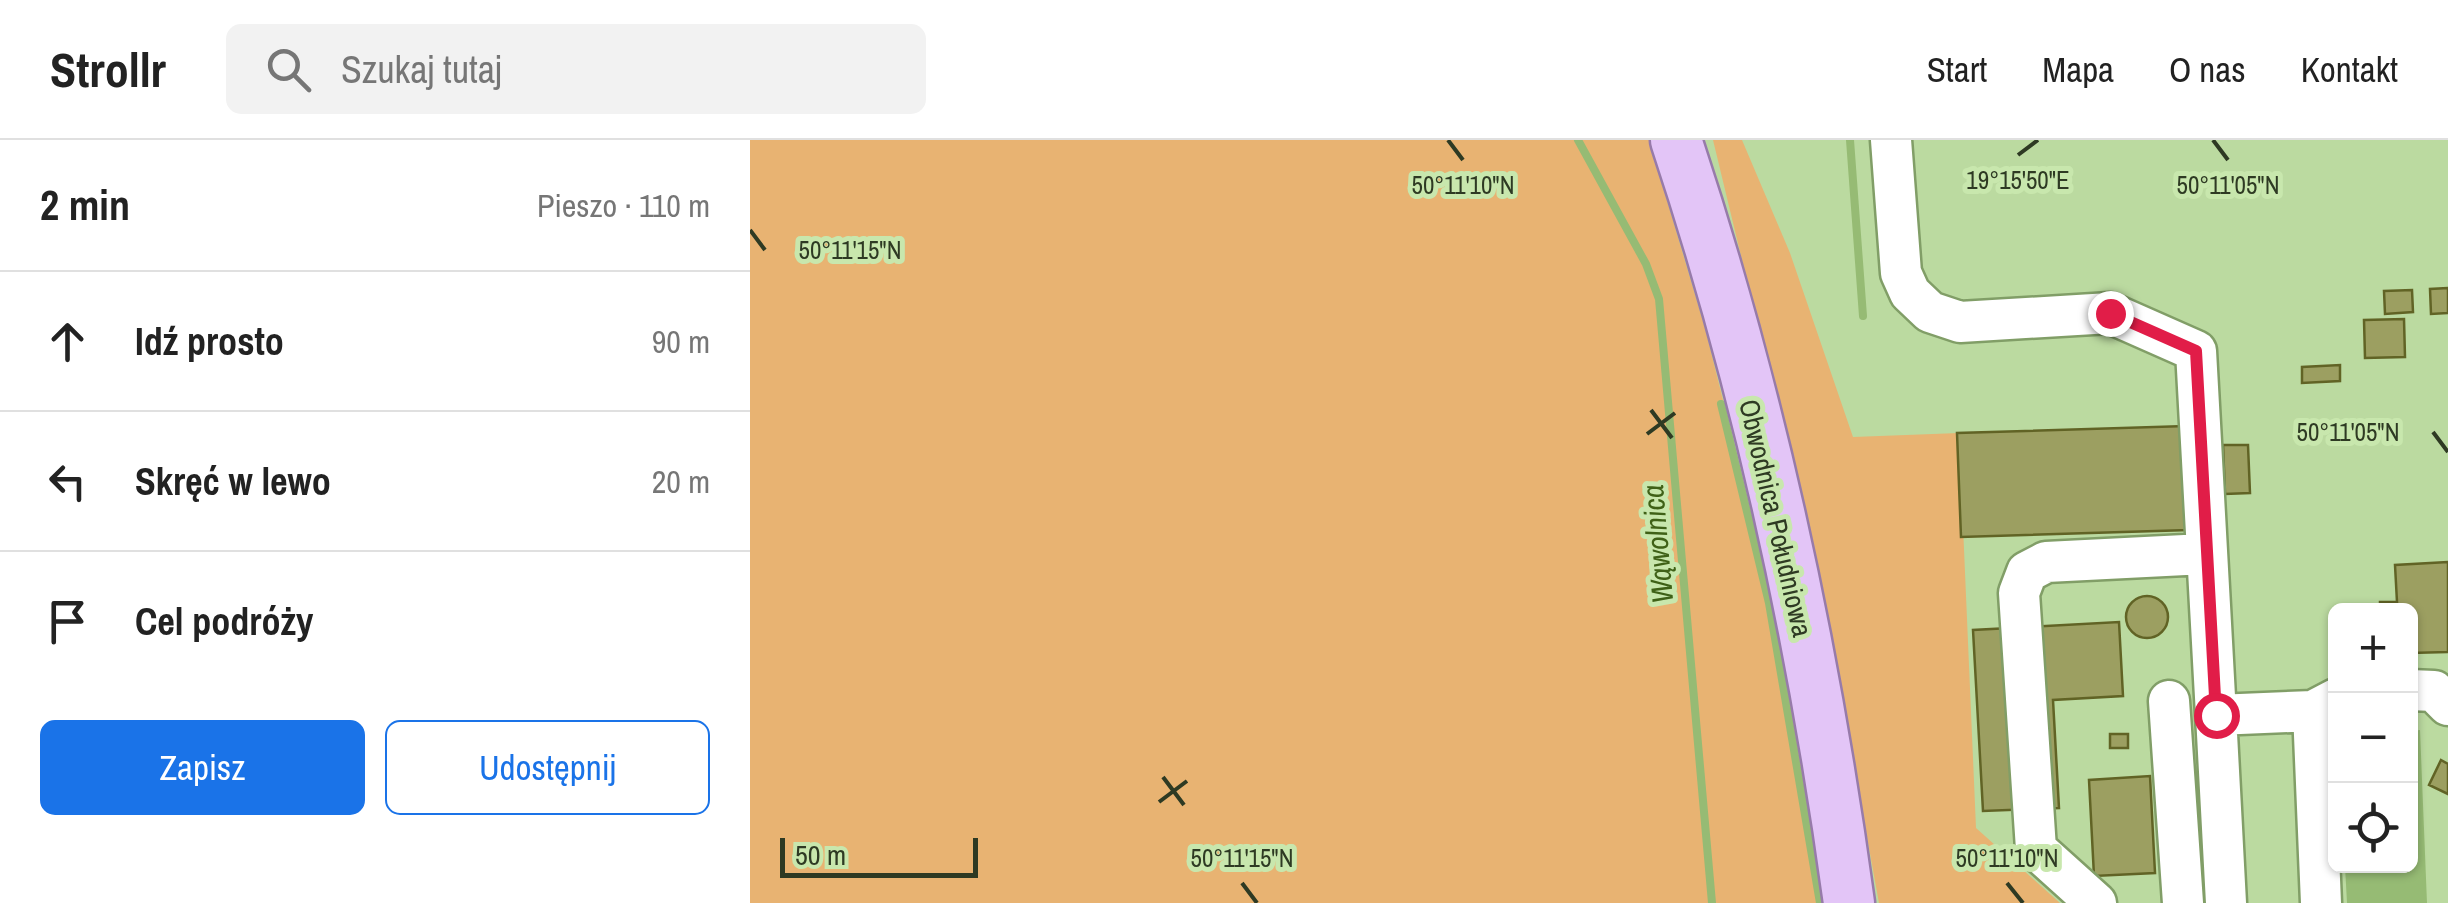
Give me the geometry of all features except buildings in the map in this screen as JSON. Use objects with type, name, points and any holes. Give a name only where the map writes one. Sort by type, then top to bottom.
[{"type":"main road","name":"Obwodnica Południowa","points":[[1676,140],[1720,289],[1796,600],[1835,802],[1849,903]]},
{"type":"lane","points":[[1891,140],[1901,273],[1910,293],[1930,312],[1960,322],[2110,313],[2196,351],[2226,903]]},
{"type":"lane","points":[[2096,903],[2036,848],[2019,593],[2027,572],[2046,562],[2205,554]]},
{"type":"lane","points":[[2418,690],[2434,691],[2448,704]]},
{"type":"lane","points":[[2170,701],[2183,903]]},
{"type":"lane","points":[[2216,715],[2324,705],[2321,903]]},
{"type":"shaded area","points":[[750,140],[1649,140],[1705,328],[1783,640],[1828,903],[750,903]]},
{"type":"shaded area","points":[[1713,140],[1742,140],[1790,253],[1853,437],[1959,433],[1976,828],[2060,903],[1879,903],[1823,595]]},
{"type":"shaded area","points":[[2418,730],[2427,903],[2347,903],[2345,873],[2418,873]]},
{"type":"waterway","name":"Wąwolnica","points":[[1578,140],[1646,264],[1659,299],[1712,903]]},
{"type":"waterway","points":[[1850,140],[1863,316]]},
{"type":"waterway","points":[[1721,404],[1769,603],[1820,903]]},
{"type":"route","points":[[2110,313],[2196,351],[2216,715]]}]
